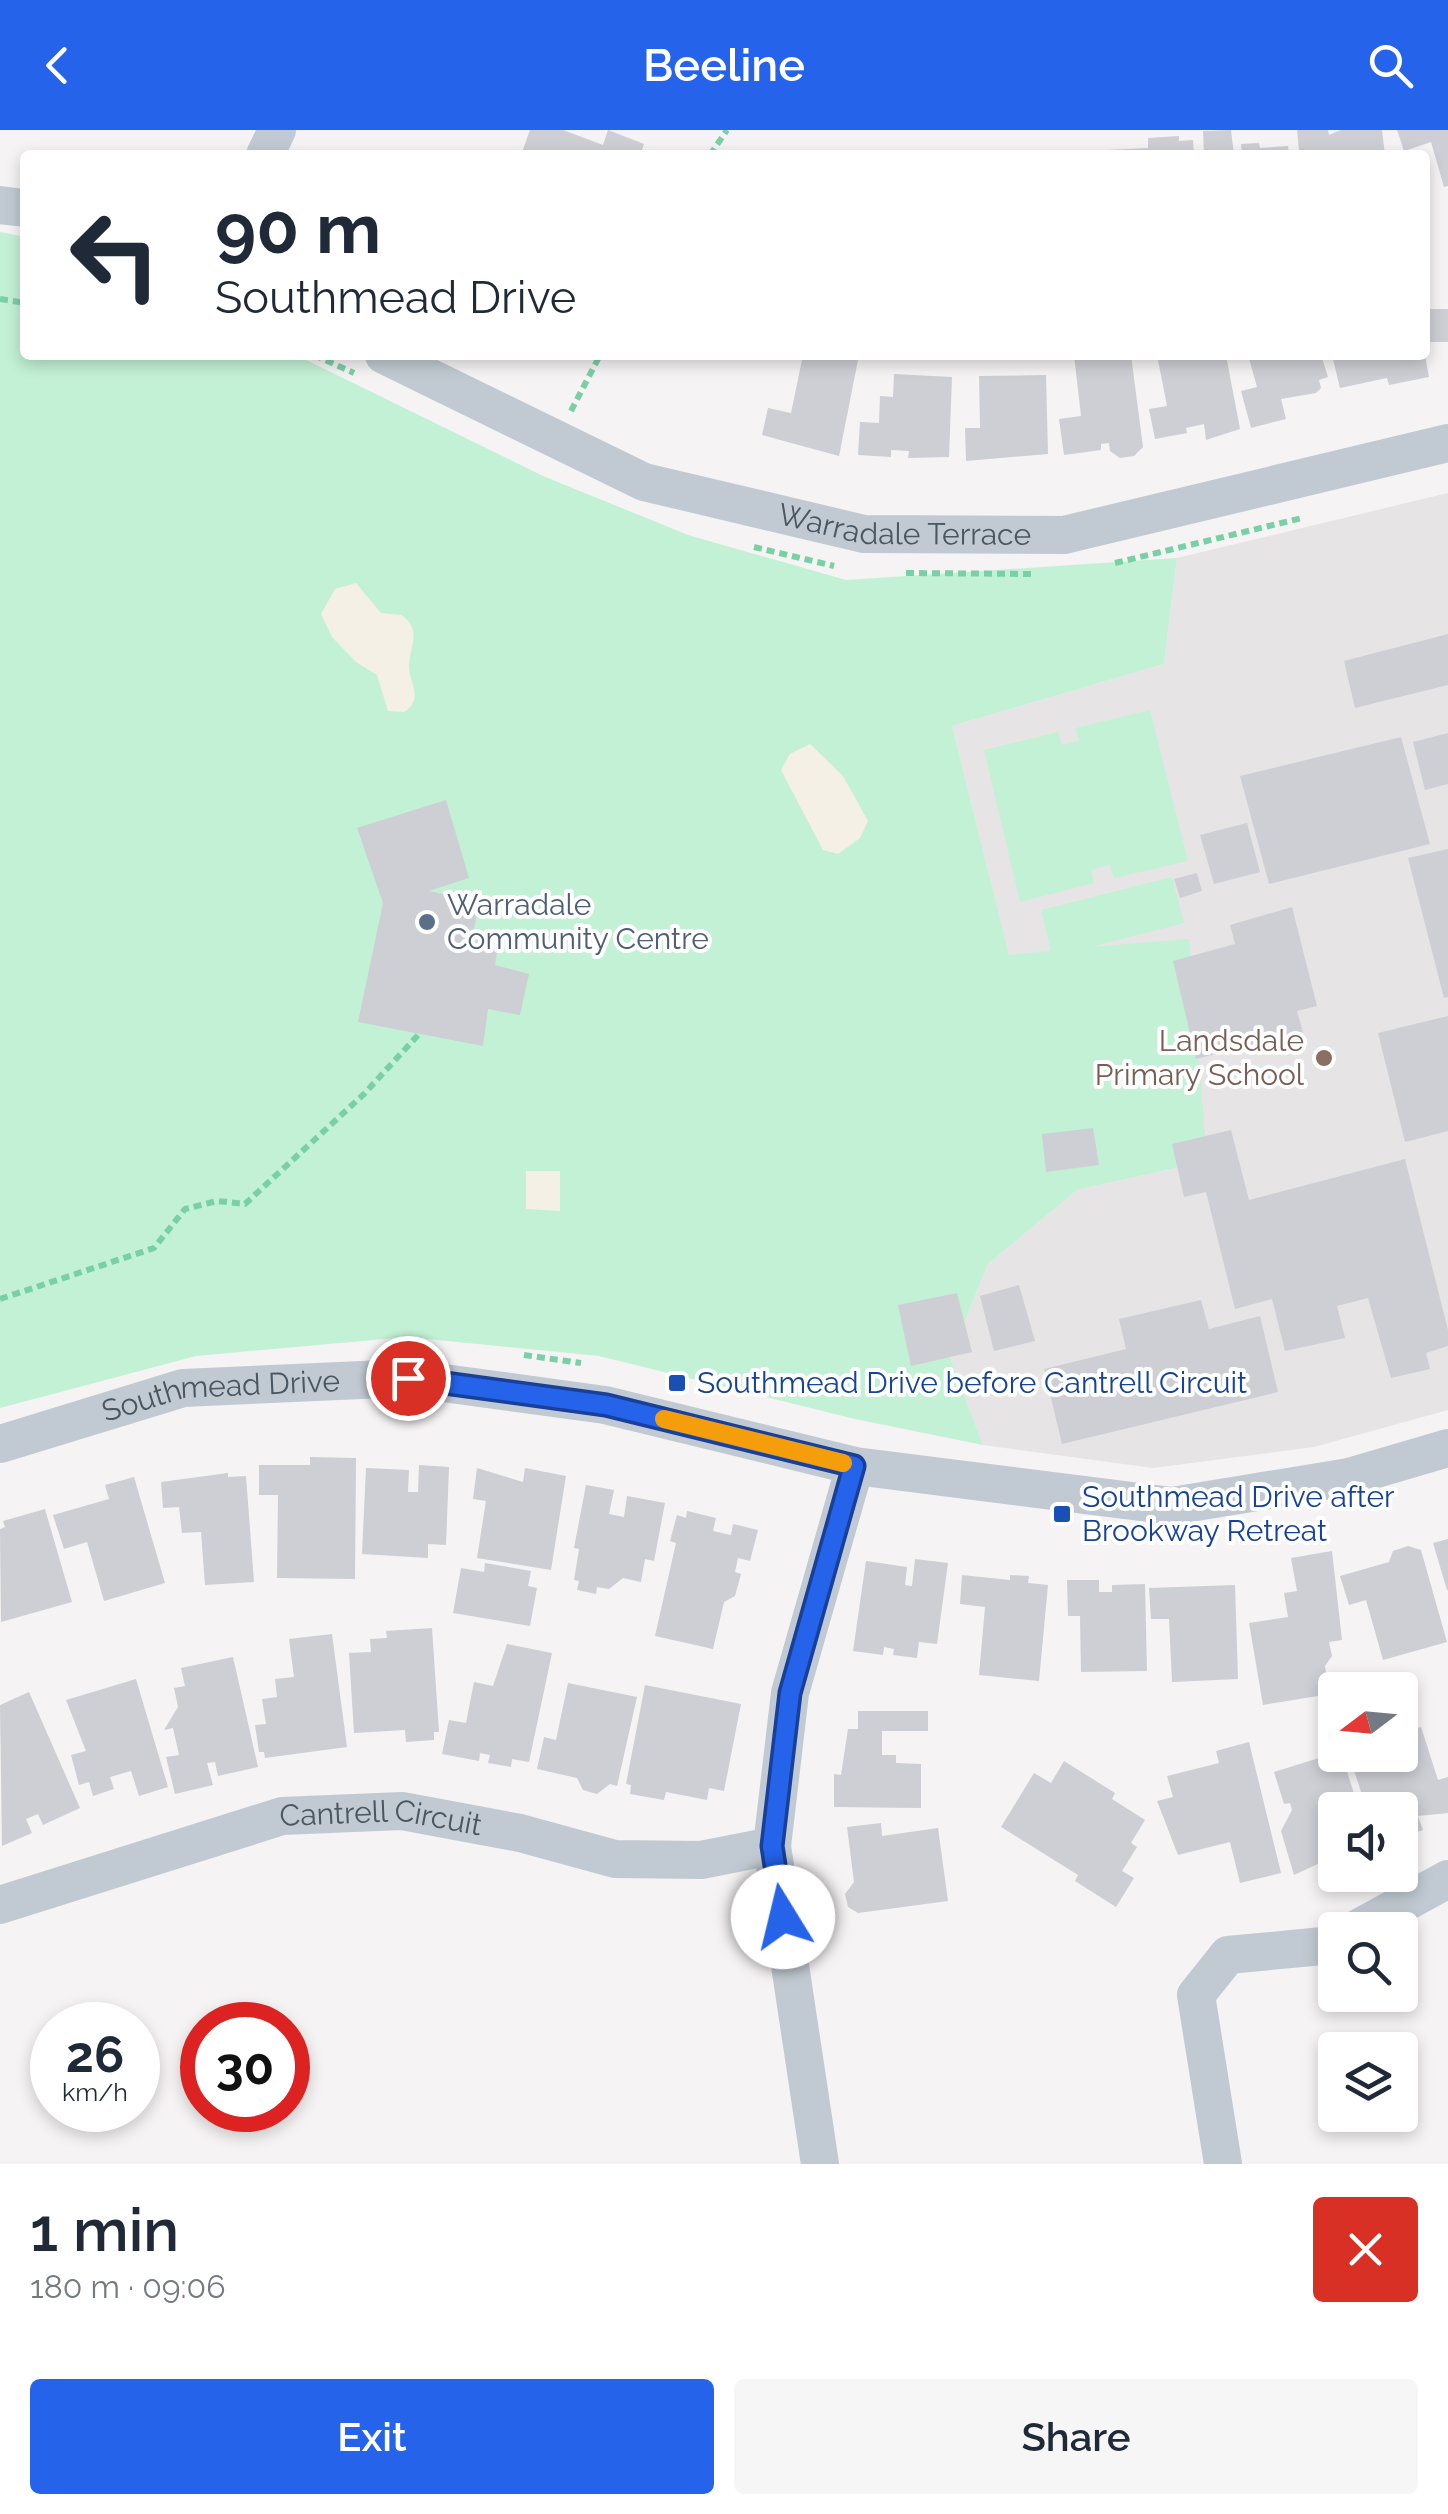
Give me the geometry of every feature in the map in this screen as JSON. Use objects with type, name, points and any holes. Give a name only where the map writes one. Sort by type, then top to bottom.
[{"type":"street","name":"Warradale Terrace","points":[[394,360],[644,482],[864,534],[1064,535],[1448,443]]},
{"type":"street","name":"Southmead Drive","points":[[0,1444],[184,1388],[408,1378],[606,1405],[854,1466],[1172,1506],[1349,1478],[1448,1448]]},
{"type":"street","points":[[820,2164],[772,1846],[790,1693],[854,1466]]},
{"type":"street","name":"Cantrell Circuit","points":[[0,1906],[282,1816],[402,1811],[520,1833],[615,1859],[701,1860],[772,1846]]},
{"type":"street","points":[[1387,1912],[1448,1879]]},
{"type":"street","points":[[1223,2164],[1196,1995],[1228,1956],[1318,1947]]},
{"type":"path","points":[[557,438],[597,360]]},
{"type":"path","points":[[0,1299],[154,1248],[185,1208],[217,1201],[244,1204],[364,1094],[419,1034]]},
{"type":"shaded area","name":"Landsdale Primary School","points":[[1448,493],[1448,1410],[1314,1447],[1153,1468],[983,1445],[950,1357],[988,1264],[1077,1190],[1207,1161],[1009,956],[952,726],[1164,664],[1177,558]]},
{"type":"green space","points":[[0,232],[20,236],[20,360],[306,360],[543,476],[688,535],[846,580],[1177,558],[1164,664],[952,726],[1009,955],[1051,951],[1041,910],[1172,877],[1184,923],[1091,947],[1189,939],[1207,1161],[1077,1190],[988,1264],[950,1357],[983,1445],[855,1419],[599,1356],[407,1337],[196,1356],[0,1408]]},
{"type":"green space","points":[[1150,710],[1188,861],[1114,878],[1110,865],[1091,870],[1094,883],[1020,902],[984,750],[1058,732],[1062,745],[1079,741],[1076,728]]},
{"type":"sand","points":[[356,583],[381,613],[401,615],[412,626],[409,667],[415,697],[404,712],[388,711],[377,675],[356,662],[332,637],[321,614],[335,589]]},
{"type":"sand","points":[[810,744],[843,776],[868,821],[860,838],[838,854],[823,850],[781,770],[790,754]]},
{"type":"sand","points":[[526,1171],[560,1171],[560,1211],[526,1209]]},
{"type":"building","points":[[530,130],[563,130],[603,145],[608,130],[644,144],[642,150],[523,150]]},
{"type":"building","points":[[1231,130],[1233,150],[1204,150],[1203,131]]},
{"type":"building","points":[[1297,130],[1328,130],[1329,135],[1341,130],[1382,130],[1384,150],[1307,150],[1299,150]]},
{"type":"building","points":[[1397,130],[1448,130],[1448,186],[1444,187],[1431,142],[1404,150]]},
{"type":"building","points":[[1179,136],[1179,141],[1193,140],[1194,150],[1107,150],[1148,148],[1148,138]]},
{"type":"building","points":[[1259,143],[1260,148],[1288,146],[1288,150],[1242,150],[1241,144]]},
{"type":"building","points":[[1430,309],[1448,309],[1448,342],[1430,342]]},
{"type":"building","points":[[802,360],[858,360],[839,456],[762,435],[768,408],[791,413]]},
{"type":"building","points":[[1075,360],[1132,360],[1143,447],[1134,456],[1120,458],[1110,451],[1109,443],[1101,444],[1101,450],[1064,455],[1059,419],[1081,416]]},
{"type":"building","points":[[1158,360],[1227,360],[1240,429],[1206,440],[1204,424],[1186,428],[1187,433],[1155,439],[1149,409],[1167,406]]},
{"type":"building","points":[[1249,360],[1323,360],[1328,377],[1319,380],[1321,388],[1316,393],[1281,399],[1286,419],[1251,428],[1241,391],[1257,387]]},
{"type":"building","points":[[1333,360],[1426,360],[1429,377],[1389,385],[1387,378],[1340,388]]},
{"type":"building","points":[[894,374],[952,377],[949,457],[908,458],[909,451],[891,450],[891,457],[858,455],[860,422],[879,423],[880,396],[893,397]]},
{"type":"building","points":[[1046,375],[1048,454],[966,461],[965,428],[980,428],[979,376]]},
{"type":"building","points":[[1448,634],[1448,685],[1355,708],[1344,661]]},
{"type":"building","points":[[1448,733],[1448,784],[1425,790],[1413,742]]},
{"type":"building","points":[[1401,737],[1430,844],[1269,884],[1240,776]]},
{"type":"building","name":"Warradale Community Centre","points":[[446,800],[469,878],[429,891],[479,902],[472,940],[498,947],[495,965],[529,974],[520,1015],[488,1009],[483,1046],[358,1022],[383,903],[357,828]]},
{"type":"building","points":[[1247,823],[1260,872],[1214,884],[1200,835]]},
{"type":"building","points":[[1448,849],[1448,997],[1444,998],[1408,858]]},
{"type":"building","points":[[1197,873],[1202,891],[1180,898],[1174,879]]},
{"type":"building","points":[[1292,907],[1317,1006],[1297,1011],[1303,1032],[1196,1059],[1173,961],[1235,944],[1230,925]]},
{"type":"building","points":[[1448,1016],[1448,1131],[1405,1142],[1378,1033]]},
{"type":"building","points":[[1093,1128],[1099,1165],[1046,1172],[1042,1134]]},
{"type":"building","points":[[1231,1130],[1249,1200],[1405,1159],[1448,1330],[1448,1346],[1426,1353],[1430,1369],[1391,1378],[1368,1298],[1337,1306],[1345,1338],[1285,1351],[1272,1299],[1235,1309],[1206,1192],[1184,1197],[1172,1144]]},
{"type":"building","points":[[1019,1285],[1035,1341],[994,1351],[980,1296]]},
{"type":"building","points":[[957,1293],[972,1352],[911,1366],[898,1305]]},
{"type":"building","points":[[1201,1300],[1209,1329],[1260,1316],[1278,1392],[1062,1444],[1044,1369],[1126,1349],[1119,1319]]},
{"type":"building","points":[[310,1457],[356,1458],[355,1579],[277,1578],[278,1495],[259,1495],[259,1465],[310,1465]]},
{"type":"building","points":[[419,1465],[449,1467],[446,1545],[428,1544],[428,1558],[362,1554],[366,1468],[409,1470],[408,1492],[418,1492]]},
{"type":"building","points":[[477,1468],[523,1482],[525,1468],[566,1476],[551,1570],[477,1558],[486,1501],[473,1499]]},
{"type":"building","points":[[228,1473],[228,1477],[246,1476],[254,1582],[205,1585],[201,1532],[182,1533],[179,1507],[163,1508],[161,1482]]},
{"type":"building","points":[[134,1477],[165,1583],[104,1601],[87,1542],[64,1549],[53,1515],[109,1499],[105,1485]]},
{"type":"building","points":[[586,1485],[614,1490],[609,1514],[624,1517],[627,1496],[665,1503],[654,1561],[645,1559],[641,1582],[623,1578],[609,1589],[597,1587],[596,1594],[577,1590],[579,1581],[574,1580],[579,1549],[574,1548]]},
{"type":"building","points":[[45,1509],[72,1602],[1,1622],[3,1521]]},
{"type":"building","points":[[687,1511],[716,1518],[713,1531],[731,1535],[733,1524],[758,1530],[750,1561],[738,1558],[735,1572],[741,1574],[735,1596],[724,1602],[713,1649],[655,1636],[676,1543],[670,1541],[677,1515],[686,1518]]},
{"type":"building","points":[[1448,1539],[1448,1590],[1447,1590],[1433,1543]]},
{"type":"building","points":[[1408,1546],[1421,1550],[1447,1642],[1383,1660],[1366,1600],[1349,1605],[1340,1576],[1389,1562],[1393,1551]]},
{"type":"building","points":[[1332,1551],[1342,1640],[1329,1642],[1332,1656],[1325,1666],[1326,1672],[1318,1672],[1318,1696],[1263,1705],[1249,1623],[1288,1617],[1284,1593],[1297,1591],[1291,1558]]},
{"type":"building","points":[[915,1559],[948,1563],[937,1644],[919,1642],[917,1658],[893,1655],[894,1649],[884,1647],[883,1655],[853,1651],[866,1561],[907,1567],[905,1585],[912,1586]]},
{"type":"building","points":[[485,1563],[531,1571],[528,1586],[537,1588],[530,1626],[453,1613],[461,1568],[484,1572]]},
{"type":"building","points":[[962,1575],[1010,1580],[1010,1575],[1029,1576],[1028,1583],[1048,1585],[1039,1681],[979,1675],[985,1607],[960,1604]]},
{"type":"building","points":[[1067,1580],[1099,1580],[1099,1592],[1112,1592],[1112,1585],[1145,1584],[1147,1671],[1081,1672],[1080,1616],[1068,1616]]},
{"type":"building","points":[[1235,1585],[1238,1679],[1172,1682],[1169,1619],[1151,1619],[1149,1588]]},
{"type":"building","points":[[432,1628],[439,1732],[434,1732],[434,1740],[406,1742],[405,1730],[354,1733],[349,1653],[371,1652],[370,1639],[387,1638],[386,1631]]},
{"type":"building","points":[[332,1634],[347,1747],[265,1758],[264,1752],[259,1752],[255,1725],[266,1724],[262,1699],[277,1697],[275,1679],[294,1677],[289,1639]]},
{"type":"building","points":[[507,1644],[552,1653],[529,1762],[512,1759],[511,1767],[488,1763],[490,1755],[480,1753],[479,1761],[442,1754],[449,1720],[466,1723],[474,1682],[493,1686]]},
{"type":"building","points":[[233,1657],[258,1767],[218,1776],[215,1762],[207,1763],[213,1785],[175,1794],[166,1757],[179,1755],[173,1728],[164,1730],[178,1707],[174,1688],[185,1686],[181,1668]]},
{"type":"building","points":[[136,1679],[168,1787],[139,1796],[131,1771],[110,1777],[114,1789],[93,1796],[89,1782],[79,1785],[71,1755],[86,1751],[66,1700]]},
{"type":"building","points":[[568,1683],[637,1697],[617,1786],[610,1784],[597,1794],[583,1790],[577,1778],[537,1769],[544,1737],[556,1740]]},
{"type":"building","points":[[645,1685],[741,1704],[724,1791],[709,1788],[707,1800],[666,1792],[664,1800],[630,1794],[631,1785],[626,1784]]},
{"type":"building","points":[[29,1692],[80,1808],[43,1825],[38,1814],[26,1819],[32,1833],[2,1846],[0,1705]]},
{"type":"building","points":[[858,1711],[928,1711],[928,1731],[882,1731],[882,1755],[896,1755],[896,1763],[921,1764],[921,1808],[834,1807],[834,1774],[841,1775],[848,1729],[858,1729]]},
{"type":"building","points":[[1421,1727],[1438,1780],[1448,1777],[1448,1813],[1418,1816],[1418,1792],[1361,1792],[1355,1772],[1418,1772]]},
{"type":"building","points":[[1249,1742],[1281,1873],[1240,1883],[1230,1842],[1178,1855],[1157,1801],[1173,1797],[1167,1776],[1219,1763],[1216,1751]]},
{"type":"building","points":[[1318,1758],[1318,1772],[1347,1772],[1353,1792],[1318,1792],[1318,1864],[1294,1875],[1281,1831],[1292,1810],[1290,1803],[1284,1804],[1274,1772]]},
{"type":"building","points":[[1064,1761],[1115,1793],[1112,1799],[1145,1820],[1131,1843],[1137,1847],[1122,1871],[1134,1878],[1116,1907],[1075,1881],[1078,1875],[1001,1827],[1034,1773],[1051,1783]]},
{"type":"building","points":[[881,1823],[882,1836],[938,1828],[948,1901],[858,1913],[848,1907],[845,1894],[854,1882],[847,1827]]},
{"type":"slow traffic","points":[[664,1419],[843,1463]]},
{"type":"place","name":"Warradale Community Centre","points":[[427,922]]},
{"type":"place","name":"Landsdale Primary School","points":[[1324,1058]]},
{"type":"place","name":"Southmead Drive before Cantrell Circuit","points":[[677,1383]]},
{"type":"place","name":"Southmead Drive after Brookway Retreat","points":[[1062,1514]]},
{"type":"route","points":[[408,1378],[606,1405],[854,1466],[790,1693],[772,1846],[783,1917]]}]
